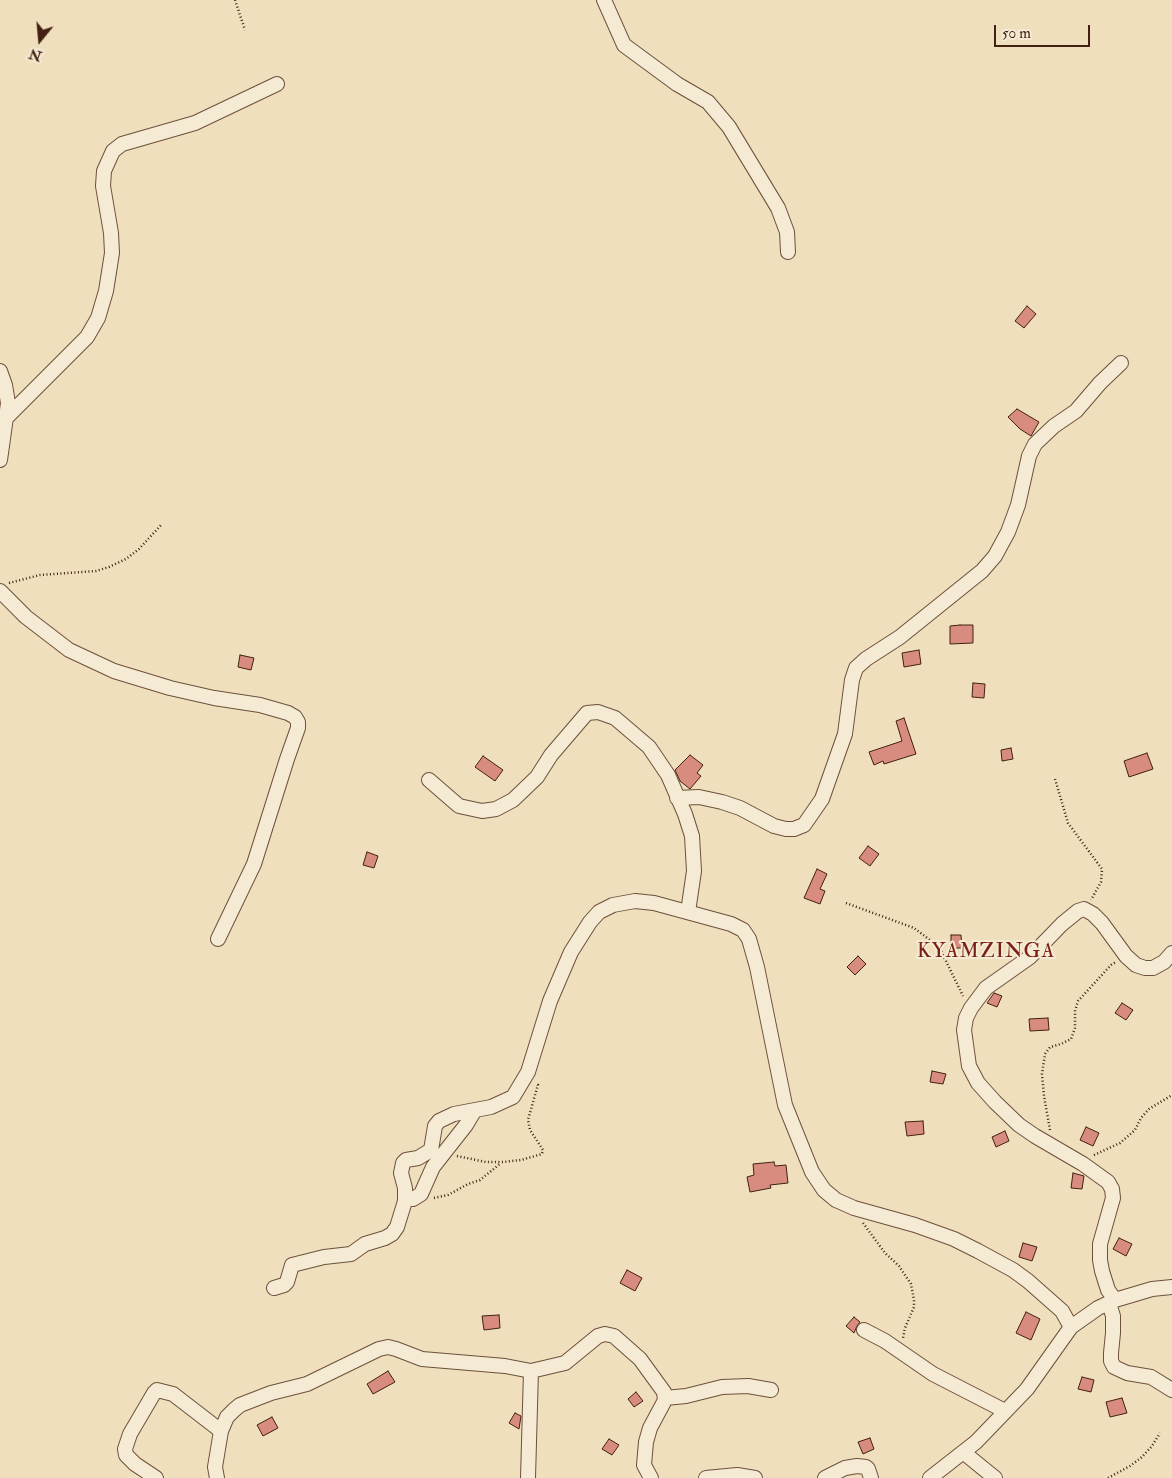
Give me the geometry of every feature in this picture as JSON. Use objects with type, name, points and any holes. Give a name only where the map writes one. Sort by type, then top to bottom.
[{"type":"street","points":[[604,0],[624,45],[677,84],[708,102],[729,127],[778,208],[787,232],[788,252]]},
{"type":"street","points":[[7,417],[87,337],[98,318],[106,290],[112,253],[111,233],[103,186],[104,171],[113,151],[122,144],[195,123],[277,84]]},
{"type":"street","points":[[677,798],[699,797],[722,802],[740,808],[774,826],[786,829],[794,830],[804,824],[822,799],[845,734],[852,680],[856,668],[866,659],[900,637],[982,571],[995,556],[1008,532],[1018,505],[1029,456],[1035,444],[1054,426],[1076,412],[1100,382],[1121,363]]},
{"type":"street","points":[[0,371],[8,403],[0,460]]},
{"type":"street","points":[[3,587],[26,617],[69,650],[114,671],[170,688],[214,698],[260,705],[288,713],[295,717],[298,722],[298,728],[254,864],[218,939]]},
{"type":"street","points":[[429,780],[459,806],[482,811],[496,809],[513,800],[537,777],[551,755],[587,713],[598,712],[615,718],[649,746],[668,775],[686,814],[692,836],[694,871],[688,912]]},
{"type":"street","points":[[412,1197],[405,1188],[401,1173],[403,1163],[406,1160],[418,1158],[431,1150],[435,1126],[439,1121],[454,1114],[492,1107],[513,1096],[528,1072],[550,1001],[571,952],[590,922],[599,912],[613,905],[634,901],[654,903],[731,924],[743,930],[750,940],[785,1105],[812,1172],[824,1190],[836,1200],[854,1208],[915,1225],[954,1239],[1013,1270],[1062,1311],[1071,1327]]},
{"type":"street","points":[[1172,953],[1164,962],[1153,968],[1136,965],[1126,956],[1102,923],[1093,914],[1084,909],[1078,911],[1062,924],[1030,957],[986,988],[971,1008],[966,1018],[964,1030],[968,1066],[978,1083],[995,1102],[1019,1125],[1083,1164],[1108,1182],[1112,1189],[1113,1198],[1100,1244],[1100,1260],[1112,1301],[1114,1333],[1111,1361],[1114,1367],[1127,1373],[1151,1376],[1172,1390]]},
{"type":"street","points":[[274,1288],[287,1282],[292,1264],[355,1253],[365,1244],[392,1234],[412,1197],[421,1194],[433,1167],[475,1110]]},
{"type":"street","points":[[930,1478],[976,1442],[1027,1389],[1071,1327],[1098,1308],[1112,1301],[1152,1289],[1172,1287]]},
{"type":"street","points":[[864,1330],[933,1374],[1006,1411]]},
{"type":"street","points":[[217,1478],[216,1467],[221,1431],[227,1417],[240,1405],[271,1393],[307,1384],[379,1349],[388,1347],[422,1359],[505,1366],[531,1371],[564,1363],[598,1336],[610,1334],[640,1359],[664,1392],[665,1398],[650,1428],[646,1442],[644,1466],[651,1478]]},
{"type":"street","points":[[528,1478],[531,1371]]},
{"type":"street","points":[[665,1398],[686,1396],[722,1387],[748,1386],[771,1390]]},
{"type":"street","points":[[156,1478],[135,1464],[126,1455],[124,1448],[154,1393],[158,1390],[163,1390],[177,1397],[221,1431]]},
{"type":"street","points":[[963,1452],[995,1478]]},
{"type":"street","points":[[825,1478],[845,1468],[857,1466],[866,1467],[871,1478]]},
{"type":"street","points":[[706,1478],[736,1475],[755,1478]]},
{"type":"path","points":[[235,0],[246,30]]},
{"type":"path","points":[[3,587],[40,575],[96,571],[109,567],[126,559],[162,524]]},
{"type":"path","points":[[1055,779],[1068,823],[1102,869],[1101,882],[1084,909]]},
{"type":"path","points":[[846,902],[906,924],[930,940],[941,951],[958,987],[971,1008]]},
{"type":"path","points":[[1053,1146],[1042,1074],[1045,1054],[1050,1047],[1071,1039],[1075,1028],[1075,1011],[1078,1001],[1111,965],[1126,956]]},
{"type":"path","points":[[445,1153],[486,1162],[502,1162],[521,1160],[543,1153],[530,1130],[528,1120],[538,1085],[528,1072]]},
{"type":"path","points":[[1083,1164],[1092,1156],[1120,1144],[1135,1130],[1141,1118],[1149,1109],[1172,1095]]},
{"type":"path","points":[[412,1197],[434,1198],[448,1195],[480,1180],[502,1162]]},
{"type":"path","points":[[854,1208],[866,1229],[885,1253],[900,1266],[911,1284],[914,1307],[905,1328],[901,1352]]},
{"type":"path","points":[[1108,1478],[1142,1457],[1160,1433]]},
{"type":"building","points":[[1027,306],[1036,314],[1024,328],[1015,321]]},
{"type":"building","points":[[1017,409],[1039,422],[1031,436],[1020,429],[1008,417]]},
{"type":"building","points":[[973,625],[973,643],[950,644],[950,626]]},
{"type":"building","points":[[919,650],[921,664],[904,667],[902,653]]},
{"type":"building","points":[[240,655],[254,658],[251,670],[238,667]]},
{"type":"building","points":[[973,683],[985,684],[984,698],[972,697]]},
{"type":"building","points":[[904,718],[916,754],[884,764],[883,761],[874,765],[869,752],[902,741],[896,721]]},
{"type":"building","points":[[1011,748],[1013,759],[1002,761],[1001,750]]},
{"type":"building","points":[[1147,753],[1153,769],[1129,777],[1124,761]]},
{"type":"building","points":[[690,755],[703,765],[697,773],[701,776],[690,789],[680,781],[675,770]]},
{"type":"building","points":[[483,756],[503,770],[495,781],[475,767]]},
{"type":"building","points":[[868,846],[879,854],[870,866],[859,858]]},
{"type":"building","points":[[367,852],[378,856],[374,868],[363,865]]},
{"type":"building","points":[[817,869],[827,874],[820,889],[825,891],[820,904],[804,898]]},
{"type":"building","points":[[951,935],[961,935],[962,948],[951,948]]},
{"type":"building","points":[[858,956],[866,964],[855,975],[847,967]]},
{"type":"building","points":[[994,993],[1002,996],[997,1007],[987,1003]]},
{"type":"building","points":[[1122,1003],[1133,1010],[1126,1020],[1115,1013]]},
{"type":"building","points":[[1048,1018],[1049,1030],[1030,1031],[1029,1019]]},
{"type":"building","points":[[932,1071],[946,1074],[943,1084],[930,1082]]},
{"type":"building","points":[[923,1121],[924,1134],[907,1136],[905,1122]]},
{"type":"building","points":[[1086,1127],[1099,1133],[1093,1146],[1080,1140]]},
{"type":"building","points":[[1005,1131],[1009,1141],[996,1147],[992,1137]]},
{"type":"building","points":[[774,1162],[775,1166],[786,1165],[788,1183],[770,1185],[771,1188],[750,1192],[747,1177],[754,1175],[753,1164]]},
{"type":"building","points":[[1073,1173],[1084,1176],[1082,1189],[1071,1188]]},
{"type":"building","points":[[1119,1238],[1132,1244],[1126,1256],[1113,1249]]},
{"type":"building","points":[[1023,1243],[1037,1247],[1032,1261],[1019,1257]]},
{"type":"building","points":[[627,1270],[642,1278],[635,1291],[620,1283]]},
{"type":"building","points":[[1026,1312],[1040,1319],[1031,1340],[1016,1333]]},
{"type":"building","points":[[499,1315],[500,1328],[484,1330],[482,1316]]},
{"type":"building","points":[[854,1317],[860,1322],[854,1333],[846,1326]]},
{"type":"building","points":[[388,1371],[395,1382],[373,1394],[367,1384]]},
{"type":"building","points":[[1082,1377],[1094,1380],[1091,1392],[1078,1389]]},
{"type":"building","points":[[636,1392],[643,1401],[634,1407],[628,1399]]},
{"type":"building","points":[[1122,1398],[1127,1413],[1110,1417],[1106,1402]]},
{"type":"building","points":[[515,1413],[521,1416],[519,1429],[509,1423]]},
{"type":"building","points":[[272,1417],[278,1428],[263,1436],[257,1425]]},
{"type":"building","points":[[870,1438],[874,1449],[863,1454],[858,1442]]},
{"type":"building","points":[[609,1439],[619,1445],[612,1455],[602,1449]]},
{"type":"district","name":"KYAMZINGA","points":[[986,953]]}]
